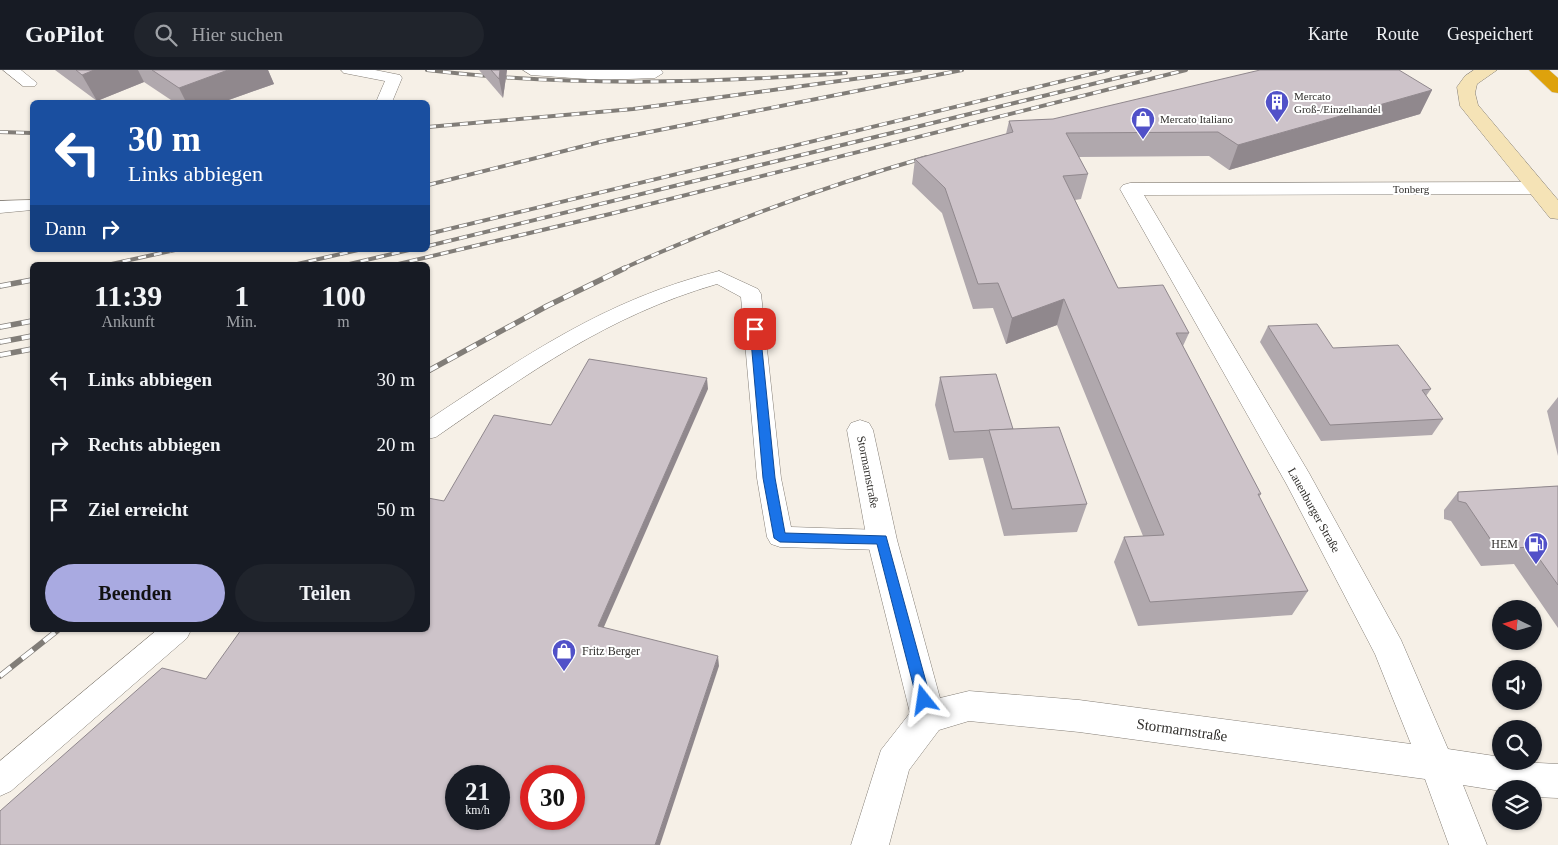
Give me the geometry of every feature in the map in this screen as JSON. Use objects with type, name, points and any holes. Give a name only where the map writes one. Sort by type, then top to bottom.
[{"type":"highway","points":[[1538,70],[1557,87]]},
{"type":"street","points":[[1488,70],[1476,76],[1468,83],[1465,91],[1469,106],[1558,213]]},
{"type":"street","name":"Tonberg","points":[[1130,189],[1537,188]]},
{"type":"street","name":"Lauenburger Straße","points":[[1130,189],[1299,481],[1390,650],[1468,845]]},
{"type":"street","name":"Stormarnstraße","points":[[860,430],[882,540],[928,717],[969,706],[1079,716],[1437,764],[1542,782],[1558,781]]},
{"type":"street","points":[[870,845],[893,762],[928,717]]},
{"type":"lane","points":[[11,70],[29,83]]},
{"type":"lane","points":[[349,70],[394,78],[385,100]]},
{"type":"lane","points":[[531,70],[600,75],[655,73]]},
{"type":"lane","points":[[0,207],[30,205]]},
{"type":"lane","points":[[430,430],[528,365],[605,319],[676,288],[719,276],[751,294],[769,478],[780,538],[882,540]]},
{"type":"lane","points":[[0,780],[175,632]]},
{"type":"building","points":[[76,70],[94,70],[82,75]]},
{"type":"building","points":[[152,70],[228,70],[179,88]]},
{"type":"building","points":[[491,70],[500,70],[499,79]]},
{"type":"building","points":[[1260,70],[1399,70],[1432,90],[1238,145],[1218,132],[1066,133],[1088,174],[1063,176],[1118,288],[1163,285],[1189,333],[1176,333],[1261,494],[1258,494],[1308,591],[1150,602],[1124,537],[1164,535],[1064,299],[1012,318],[998,283],[978,284],[945,188],[915,159],[1013,132],[1009,121],[1053,119]]},
{"type":"building","points":[[1317,324],[1333,348],[1398,345],[1431,389],[1422,390],[1443,419],[1330,425],[1268,326]]},
{"type":"building","points":[[589,359],[707,378],[598,626],[718,656],[655,845],[0,845],[0,811],[162,668],[206,679],[240,632],[430,632],[430,498],[444,501],[494,415],[551,425]]},
{"type":"building","points":[[996,374],[1013,429],[954,432],[940,377]]},
{"type":"building","points":[[1059,427],[1087,504],[1012,509],[989,430]]},
{"type":"building","points":[[1558,486],[1558,585],[1531,547],[1497,549],[1466,503],[1458,501],[1458,492]]},
{"type":"railway","points":[[427,70],[532,79],[636,82],[846,73]]},
{"type":"railway","points":[[430,127],[633,109],[920,70]]},
{"type":"railway","points":[[430,184],[604,141],[962,70]]},
{"type":"railway","points":[[430,234],[1108,70]]},
{"type":"railway","points":[[430,246],[1150,70]]},
{"type":"railway","points":[[407,262],[610,214],[1186,70]]},
{"type":"railway","points":[[0,132],[30,133]]},
{"type":"railway","points":[[622,269],[773,207],[927,157]]},
{"type":"railway","points":[[121,262],[166,252]]},
{"type":"railway","points":[[306,262],[349,252]]},
{"type":"railway","points":[[358,262],[400,252]]},
{"type":"railway","points":[[430,370],[547,306],[625,268]]},
{"type":"railway","points":[[0,286],[30,280]]},
{"type":"railway","points":[[0,327],[30,321]]},
{"type":"railway","points":[[0,342],[30,336]]},
{"type":"railway","points":[[0,355],[30,349]]},
{"type":"railway","points":[[0,676],[55,632]]},
{"type":"place","name":"Mercato Groß-/Einzelhandel","points":[[1277,123]]},
{"type":"place","name":"Mercato Italiano","points":[[1143,140]]},
{"type":"place","name":"HEM","points":[[1536,565]]},
{"type":"place","name":"Fritz Berger","points":[[564,672]]},
{"type":"route","points":[[755,329],[769,478],[780,538],[882,540],[924,700]]}]
